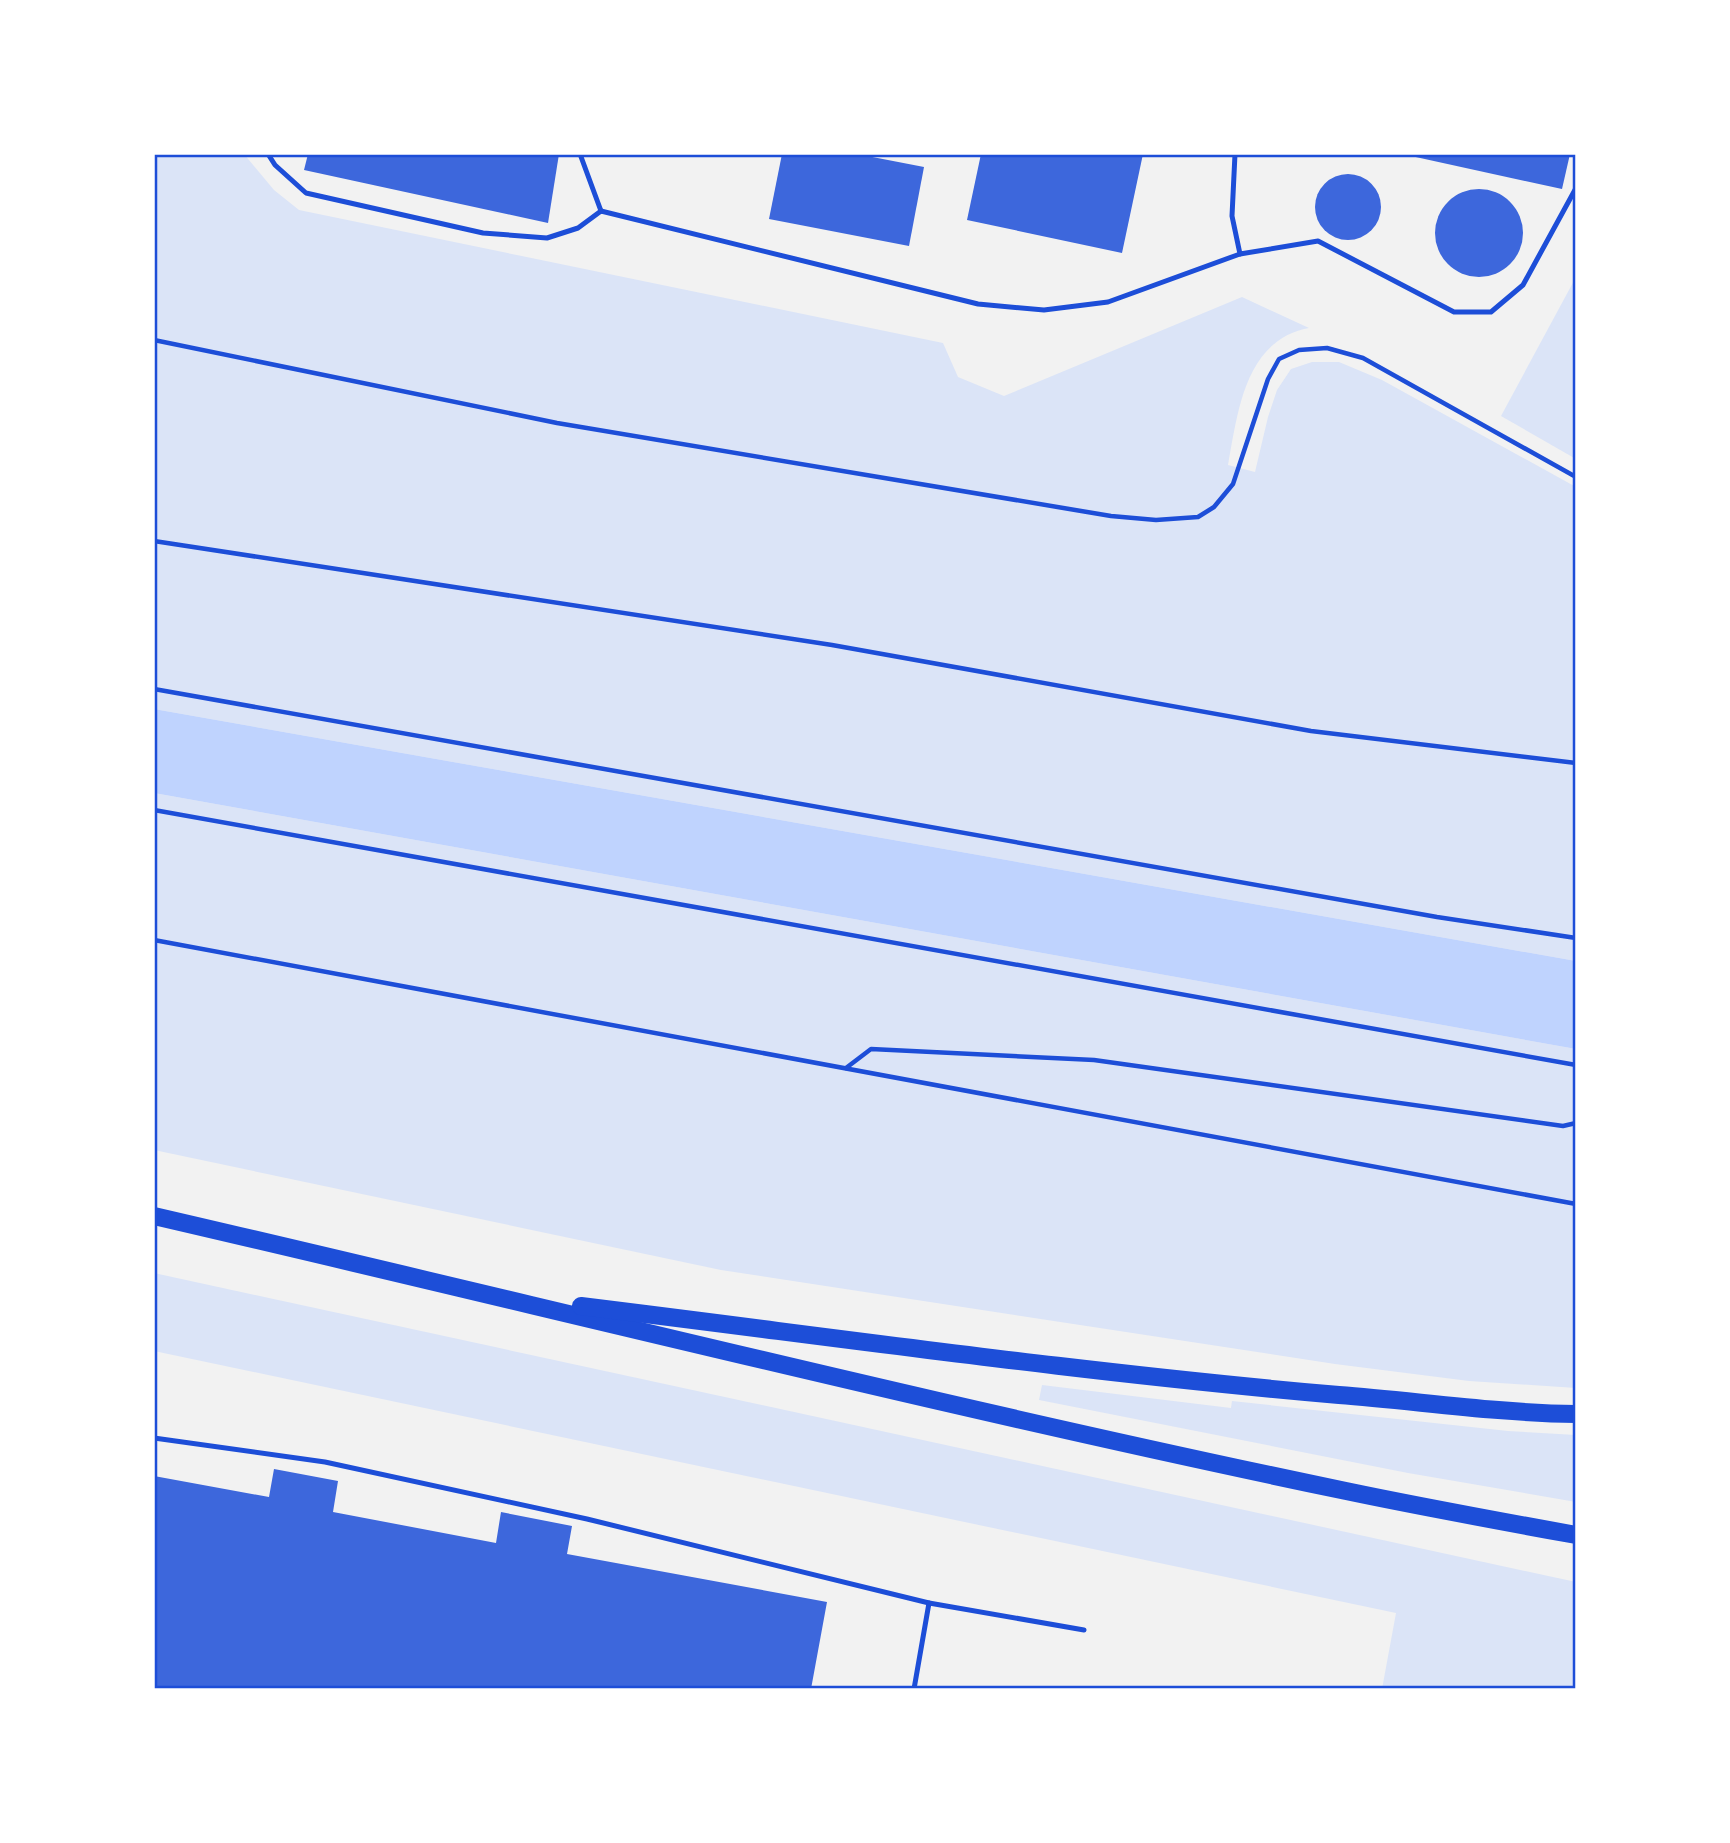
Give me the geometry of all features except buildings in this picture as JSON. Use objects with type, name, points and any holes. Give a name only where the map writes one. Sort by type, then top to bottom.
[{"type":"main road","points":[[154,1216],[1092,1436],[1348,1492],[1576,1535]]},
{"type":"main road","points":[[504,1297],[1240,1386],[1500,1410],[1576,1414]]},
{"type":"lane","points":[[268,154],[275,165],[306,193],[483,233],[547,238],[578,228],[601,211]]},
{"type":"lane","points":[[580,154],[601,211]]},
{"type":"lane","points":[[1235,154],[1232,216],[1240,254]]},
{"type":"lane","points":[[601,211],[978,304],[1044,310],[1108,302],[1240,254],[1318,241],[1454,312],[1491,312],[1523,285],[1576,188]]},
{"type":"lane","points":[[154,1438],[326,1462],[587,1519],[929,1603],[1084,1630]]},
{"type":"lane","points":[[914,1689],[929,1603]]},
{"type":"path","points":[[154,340],[557,423],[1111,516],[1156,520],[1198,517],[1214,507],[1233,484],[1268,379],[1279,359],[1299,350],[1327,348],[1363,358],[1576,477]]},
{"type":"path","points":[[154,541],[832,645],[1311,731],[1576,763]]},
{"type":"path","points":[[154,689],[1437,917],[1576,938]]},
{"type":"path","points":[[154,810],[1576,1065]]},
{"type":"path","points":[[154,940],[1576,1204]]},
{"type":"path","points":[[846,1068],[871,1049],[1094,1060],[1563,1126],[1576,1123]]},
{"type":"shaded area","points":[[154,154],[244,154],[274,190],[299,210],[943,343],[958,377],[1004,396],[1242,297],[1309,328],[1288,335],[1271,347],[1258,362],[1241,401],[1228,465],[1255,472],[1277,390],[1291,369],[1312,362],[1339,362],[1382,380],[1576,487],[1576,961],[154,709]]},
{"type":"shaded area","points":[[1576,277],[1576,459],[1501,416]]},
{"type":"shaded area","points":[[154,793],[1576,1049],[1576,1388],[1469,1381],[1335,1364],[721,1270],[154,1150]]},
{"type":"shaded area","points":[[154,1273],[1576,1582],[1576,1689],[1382,1689],[1396,1613],[154,1351]]},
{"type":"shaded area","points":[[1042,1385],[1231,1408],[1232,1401],[1508,1431],[1576,1435],[1576,1502],[1408,1473],[1039,1400]]},
{"type":"water","points":[[154,709],[1576,961],[1576,1049],[154,793]]}]
